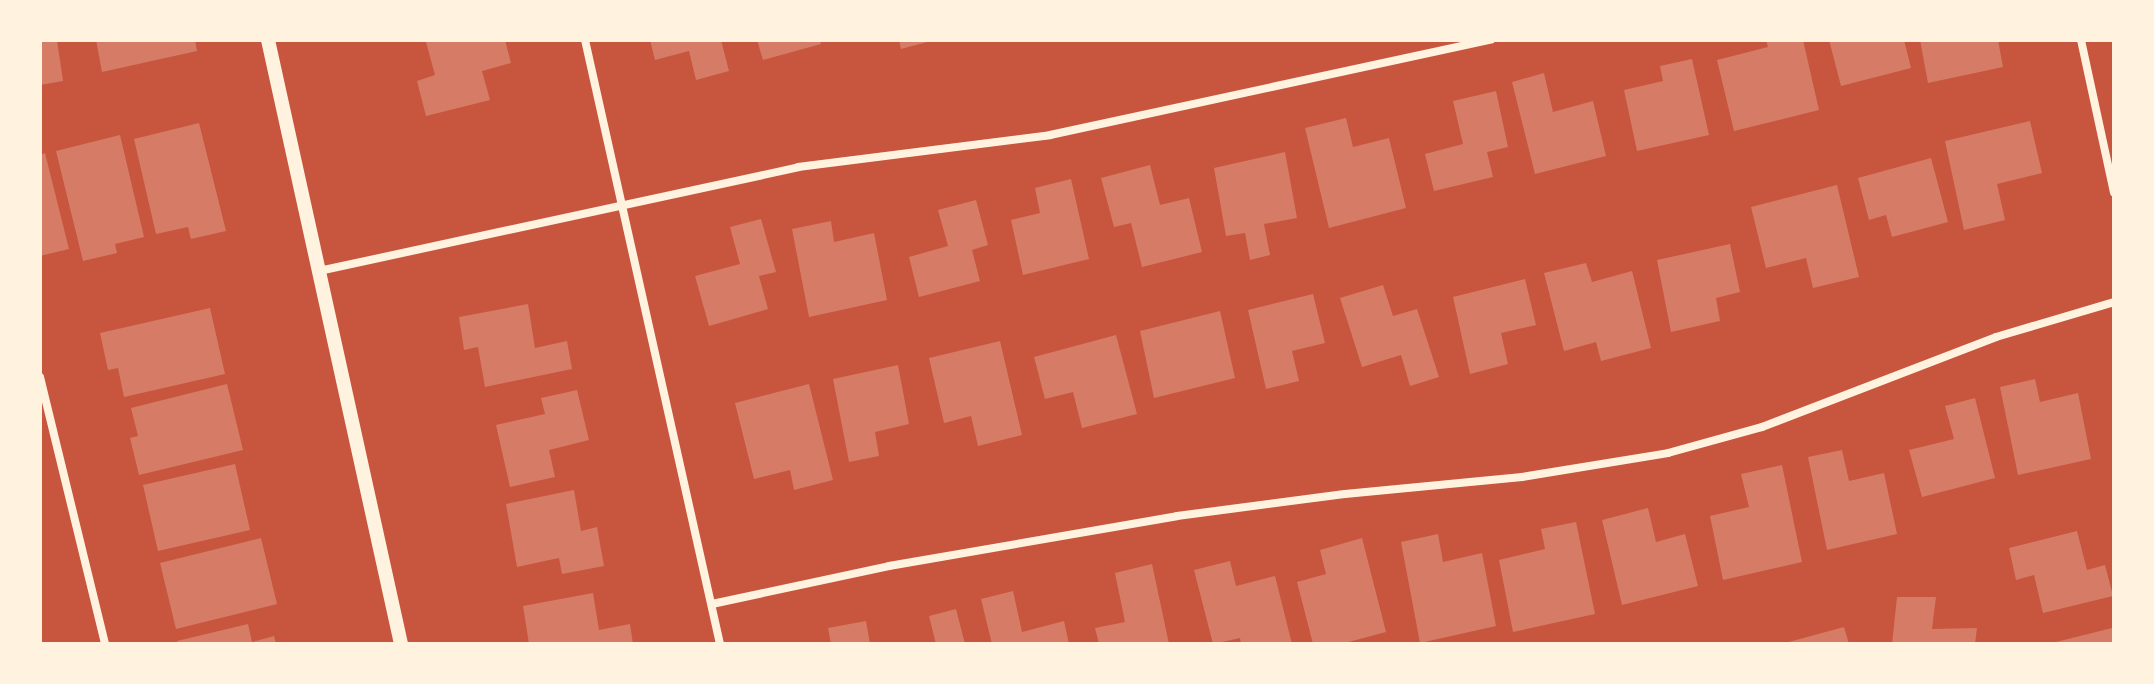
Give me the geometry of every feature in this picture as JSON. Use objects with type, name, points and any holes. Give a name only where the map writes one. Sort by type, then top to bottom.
[{"type":"street","points":[[268,40],[401,644]]},
{"type":"street","points":[[585,40],[720,644]]},
{"type":"street","points":[[319,271],[798,167],[1050,135],[1491,40]]},
{"type":"street","points":[[2081,40],[2114,192]]},
{"type":"street","points":[[712,604],[889,566],[1177,516],[1345,494],[1522,477],[1668,453],[1762,427],[1996,337],[2114,302]]},
{"type":"street","points":[[40,377],[105,644]]},
{"type":"building","points":[[40,40],[57,40],[63,81],[40,85]]},
{"type":"building","points":[[96,40],[195,40],[197,51],[102,72]]},
{"type":"building","points":[[505,40],[511,63],[482,71],[490,100],[426,116],[417,81],[435,75],[426,42]]},
{"type":"building","points":[[650,40],[721,40],[729,71],[696,80],[689,51],[655,60]]},
{"type":"building","points":[[757,40],[820,40],[821,44],[763,60]]},
{"type":"building","points":[[899,40],[931,40],[931,41],[901,49]]},
{"type":"building","points":[[1766,40],[1803,40],[1819,110],[1734,131],[1717,60],[1768,47]]},
{"type":"building","points":[[1829,40],[1904,40],[1911,68],[1841,86]]},
{"type":"building","points":[[1920,40],[1998,40],[2003,67],[1928,83]]},
{"type":"building","points":[[1692,59],[1709,135],[1637,151],[1624,90],[1663,81],[1660,66]]},
{"type":"building","points":[[1544,73],[1553,112],[1593,101],[1606,156],[1535,174],[1512,82]]},
{"type":"building","points":[[1496,91],[1508,147],[1487,152],[1493,177],[1434,191],[1425,154],[1463,144],[1453,101]]},
{"type":"building","points":[[1346,118],[1353,147],[1389,138],[1406,208],[1329,228],[1305,128]]},
{"type":"building","points":[[2030,121],[2042,173],[1997,184],[2005,220],[1964,230],[1945,141]]},
{"type":"building","points":[[199,123],[226,231],[191,239],[188,227],[156,234],[134,139]]},
{"type":"building","points":[[120,135],[144,237],[115,244],[117,253],[83,261],[56,151]]},
{"type":"building","points":[[1285,152],[1297,218],[1264,224],[1270,255],[1250,260],[1245,233],[1226,236],[1214,168]]},
{"type":"building","points":[[45,153],[69,249],[40,256],[40,155]]},
{"type":"building","points":[[1931,158],[1948,222],[1892,237],[1886,215],[1869,220],[1858,178]]},
{"type":"building","points":[[1150,165],[1160,205],[1189,198],[1202,252],[1142,267],[1131,223],[1114,227],[1101,178]]},
{"type":"building","points":[[1071,179],[1089,259],[1023,275],[1011,220],[1040,213],[1035,188]]},
{"type":"building","points":[[1837,185],[1859,277],[1813,288],[1806,258],[1766,268],[1751,207]]},
{"type":"building","points":[[976,200],[988,245],[972,250],[980,281],[919,297],[909,257],[948,246],[938,210]]},
{"type":"building","points":[[761,219],[776,272],[759,276],[768,309],[709,326],[695,276],[740,264],[730,227]]},
{"type":"building","points":[[831,221],[834,242],[874,233],[887,300],[809,317],[792,229]]},
{"type":"building","points":[[1730,244],[1740,292],[1716,298],[1720,321],[1671,332],[1657,260]]},
{"type":"building","points":[[1586,263],[1592,282],[1632,271],[1651,348],[1601,361],[1596,342],[1564,351],[1544,273]]},
{"type":"building","points":[[1525,279],[1536,325],[1501,333],[1508,364],[1470,374],[1453,297]]},
{"type":"building","points":[[1383,285],[1393,316],[1417,309],[1439,377],[1410,386],[1401,355],[1362,367],[1340,298]]},
{"type":"building","points":[[1313,294],[1325,343],[1292,351],[1299,381],[1266,389],[1248,310]]},
{"type":"building","points":[[528,304],[535,348],[567,341],[572,369],[485,387],[478,347],[464,350],[459,317]]},
{"type":"building","points":[[210,308],[225,374],[124,397],[118,368],[108,370],[100,333]]},
{"type":"building","points":[[1220,311],[1235,378],[1154,398],[1140,331]]},
{"type":"building","points":[[1116,335],[1137,414],[1082,428],[1073,392],[1045,399],[1034,357]]},
{"type":"building","points":[[1000,341],[1022,435],[978,446],[971,416],[944,423],[929,358]]},
{"type":"building","points":[[898,365],[909,424],[875,432],[879,456],[849,462],[833,379]]},
{"type":"building","points":[[2035,379],[2040,402],[2078,393],[2091,459],[2018,475],[2000,387]]},
{"type":"building","points":[[227,384],[243,450],[139,475],[130,438],[138,436],[131,408]]},
{"type":"building","points":[[809,384],[833,480],[794,490],[790,470],[754,479],[735,403]]},
{"type":"building","points":[[577,390],[589,440],[549,450],[555,477],[510,487],[496,425],[545,414],[541,398]]},
{"type":"building","points":[[1975,398],[1995,478],[1922,497],[1909,450],[1954,439],[1945,406]]},
{"type":"building","points":[[1842,450],[1849,481],[1884,473],[1897,534],[1827,550],[1808,457]]},
{"type":"building","points":[[235,464],[250,530],[158,551],[143,485]]},
{"type":"building","points":[[1782,465],[1802,562],[1723,580],[1710,516],[1749,507],[1741,474]]},
{"type":"building","points":[[574,490],[581,531],[597,527],[604,566],[562,574],[559,558],[517,567],[506,504]]},
{"type":"building","points":[[1648,508],[1656,542],[1685,534],[1698,586],[1622,605],[1602,520]]},
{"type":"building","points":[[1576,522],[1595,614],[1513,632],[1499,560],[1545,549],[1541,529]]},
{"type":"building","points":[[2077,531],[2087,570],[2105,565],[2113,596],[2043,613],[2034,575],[2016,580],[2009,548]]},
{"type":"building","points":[[1438,534],[1443,562],[1482,553],[1496,626],[1420,643],[1401,542]]},
{"type":"building","points":[[261,538],[277,604],[176,629],[160,563]]},
{"type":"building","points":[[1362,538],[1386,632],[1341,644],[1313,644],[1297,582],[1326,574],[1320,550]]},
{"type":"building","points":[[1230,561],[1236,586],[1275,576],[1292,644],[1241,644],[1240,638],[1213,644],[1194,570]]},
{"type":"building","points":[[1152,564],[1169,644],[1099,644],[1095,628],[1125,622],[1115,573]]},
{"type":"building","points":[[1013,591],[1022,632],[1064,621],[1069,644],[992,644],[981,599]]},
{"type":"building","points":[[593,593],[599,630],[630,624],[633,644],[529,644],[523,606]]},
{"type":"building","points":[[1897,597],[1936,597],[1932,629],[1977,628],[1975,644],[1892,644]]},
{"type":"building","points":[[956,609],[965,644],[936,644],[929,616]]},
{"type":"building","points":[[866,621],[870,644],[831,644],[828,628]]},
{"type":"building","points":[[248,624],[252,642],[274,636],[276,644],[178,644],[177,641]]},
{"type":"building","points":[[1844,627],[1849,644],[1785,643]]},
{"type":"building","points":[[2112,628],[2114,644],[2052,644],[2052,643]]}]
